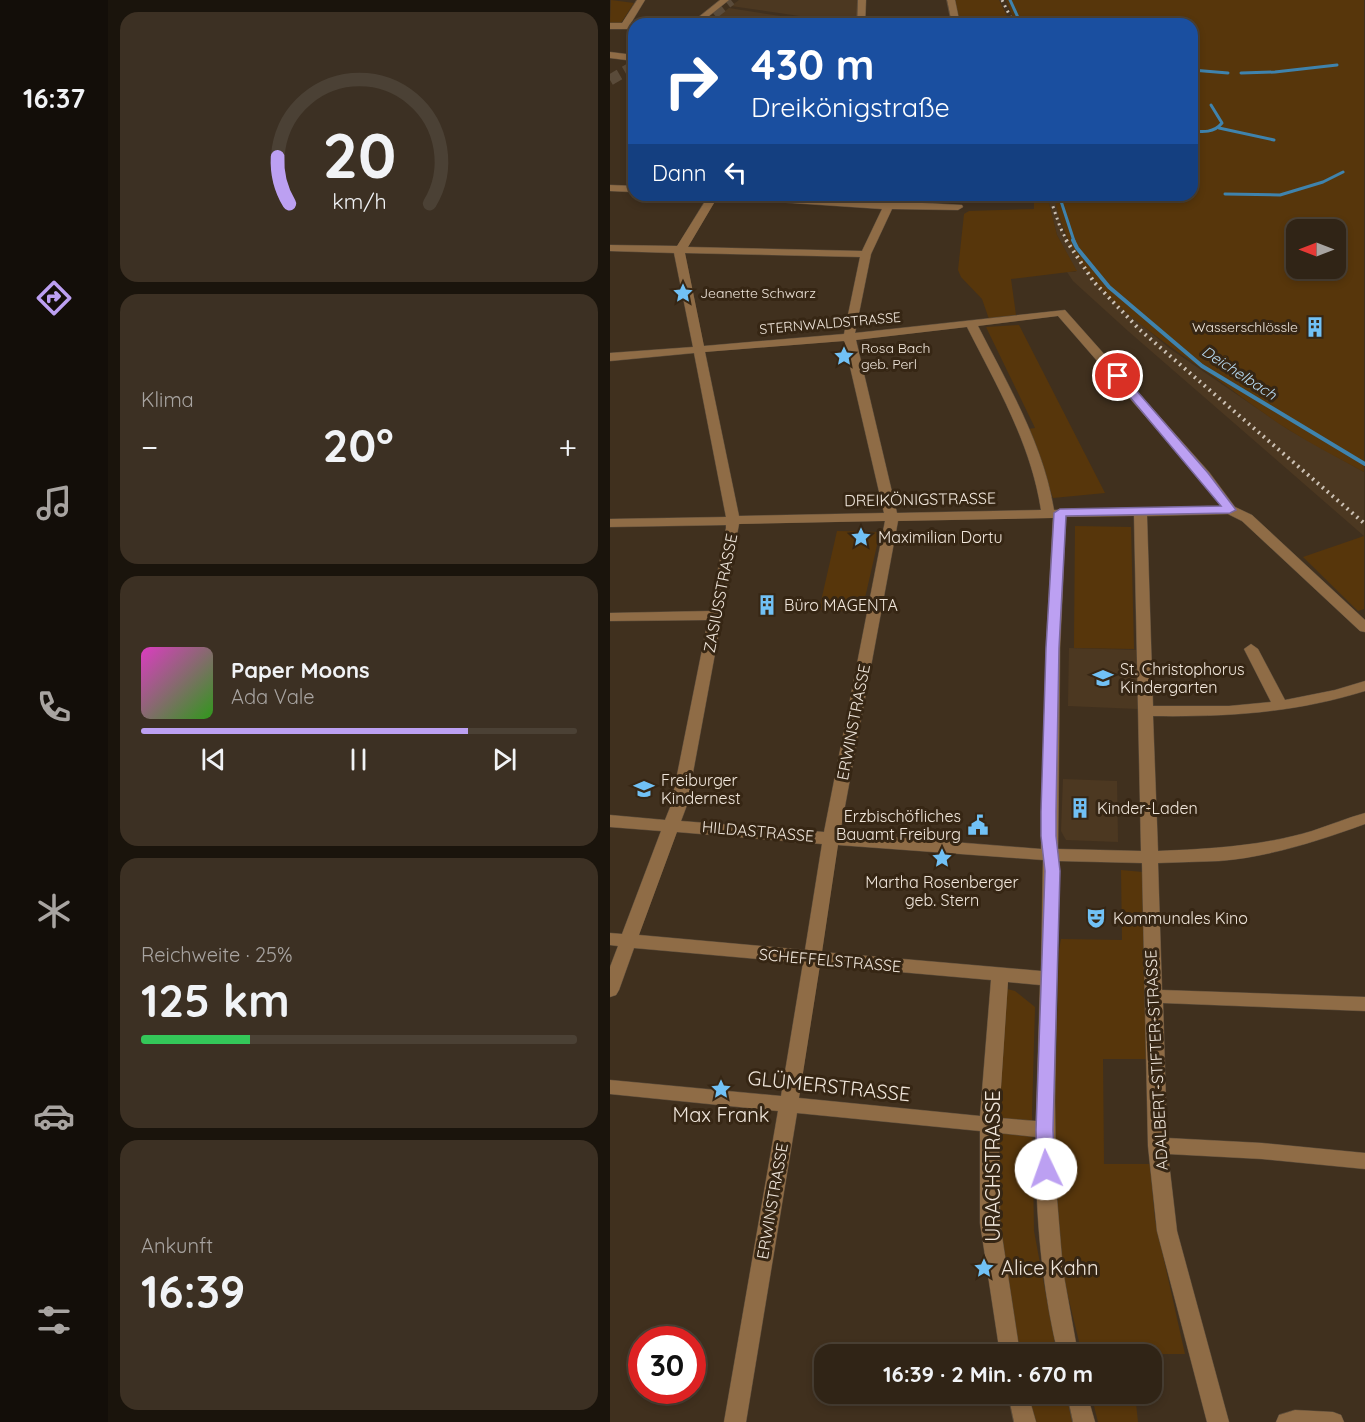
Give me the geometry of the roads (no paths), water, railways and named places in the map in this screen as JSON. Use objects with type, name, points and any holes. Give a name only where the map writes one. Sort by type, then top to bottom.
[{"type":"street","points":[[633,18],[641,0]]},
{"type":"street","points":[[702,18],[725,0]]},
{"type":"street","points":[[861,18],[862,0]]},
{"type":"street","points":[[951,0],[955,18]]},
{"type":"street","points":[[610,26],[628,26]]},
{"type":"street","points":[[610,56],[628,58]]},
{"type":"street","points":[[610,188],[628,189]]},
{"type":"street","points":[[679,252],[712,201]]},
{"type":"street","points":[[810,201],[888,206],[958,207]]},
{"type":"street","name":"ERWINSTRASSE","points":[[735,1422],[789,1104],[830,838],[888,547],[891,517],[849,336],[866,254],[888,206]]},
{"type":"street","points":[[610,248],[679,252],[866,254]]},
{"type":"street","name":"ZASIUSSTRASSE","points":[[610,990],[673,824],[733,520],[701,350],[679,252]]},
{"type":"street","name":"STERNWALDSTRASSE","points":[[610,357],[971,324],[1052,312],[1065,314],[1204,475],[1230,510]]},
{"type":"street","points":[[971,324],[1035,457],[1047,499],[1054,513],[1048,836],[1052,871],[1044,1130],[1051,1260],[1059,1318],[1066,1344]]},
{"type":"street","points":[[1230,510],[1247,518],[1364,628]]},
{"type":"street","name":"DREIKÖNIGSTRASSE","points":[[610,523],[1230,510]]},
{"type":"street","name":"ADALBERT-STIFTER-STRASSE","points":[[1140,512],[1158,1146],[1166,1232],[1218,1422]]},
{"type":"street","points":[[610,618],[716,615]]},
{"type":"street","points":[[1251,649],[1281,707]]},
{"type":"street","points":[[1146,711],[1225,712],[1281,707],[1333,696],[1364,686]]},
{"type":"street","name":"HILDASTRASSE","points":[[610,821],[1050,854],[1148,857],[1220,855],[1270,847],[1315,836],[1364,818]]},
{"type":"street","name":"SCHEFFELSTRASSE","points":[[610,939],[810,959],[1050,979]]},
{"type":"street","name":"URACHSTRASSE","points":[[1000,976],[989,1125],[990,1223],[1008,1344]]},
{"type":"street","points":[[1152,996],[1364,1004]]},
{"type":"street","name":"GLÜMERSTRASSE","points":[[610,1087],[1044,1130]]},
{"type":"street","points":[[1158,1146],[1322,1155],[1364,1161]]},
{"type":"street","points":[[1020,1404],[1025,1422]]},
{"type":"street","points":[[1080,1404],[1084,1422]]},
{"type":"street","points":[[1287,1422],[1295,1420],[1333,1422]]},
{"type":"waterway","name":"Deichelbach","points":[[1010,0],[1018,18]]},
{"type":"waterway","name":"Deichelbach","points":[[1241,73],[1275,72],[1337,65]]},
{"type":"waterway","name":"Deichelbach","points":[[1198,70],[1228,73]]},
{"type":"waterway","points":[[1198,132],[1212,130],[1222,123],[1211,105]]},
{"type":"waterway","points":[[1219,128],[1274,140]]},
{"type":"waterway","points":[[1225,194],[1280,195],[1323,182],[1343,172]]},
{"type":"waterway","name":"Deichelbach","points":[[1061,201],[1074,241]]},
{"type":"waterway","name":"Deichelbach","points":[[1073,240],[1109,287],[1202,366],[1365,464]]},
{"type":"tunnel","points":[[708,18],[731,0]]},
{"type":"tunnel","points":[[610,80],[628,70]]},
{"type":"railway","points":[[1002,0],[1011,18]]},
{"type":"railway","points":[[1051,201],[1067,241]]},
{"type":"railway","points":[[1066,240],[1094,282],[1140,330],[1365,524]]},
{"type":"place","name":"Jeanette Schwarz","points":[[683,293]]},
{"type":"place","name":"Wasserschlössle","points":[[1315,327]]},
{"type":"place","name":"Rosa Bach geb. Perl","points":[[844,356]]},
{"type":"place","name":"Maximilian Dortu","points":[[861,537]]},
{"type":"place","name":"Büro MAGENTA","points":[[767,605]]},
{"type":"place","name":"St. Christophorus Kindergarten","points":[[1103,678]]},
{"type":"place","name":"Freiburger Kindernest","points":[[644,789]]},
{"type":"place","name":"Kinder-Laden","points":[[1080,808]]},
{"type":"place","name":"Erzbischöfliches Bauamt Freiburg","points":[[978,825]]},
{"type":"place","name":"Martha Rosenberger geb. Stern","points":[[942,858]]},
{"type":"place","name":"Kommunales Kino","points":[[1096,918]]},
{"type":"place","name":"Max Frank","points":[[721,1089]]},
{"type":"place","name":"Alice Kahn","points":[[984,1268]]}]
